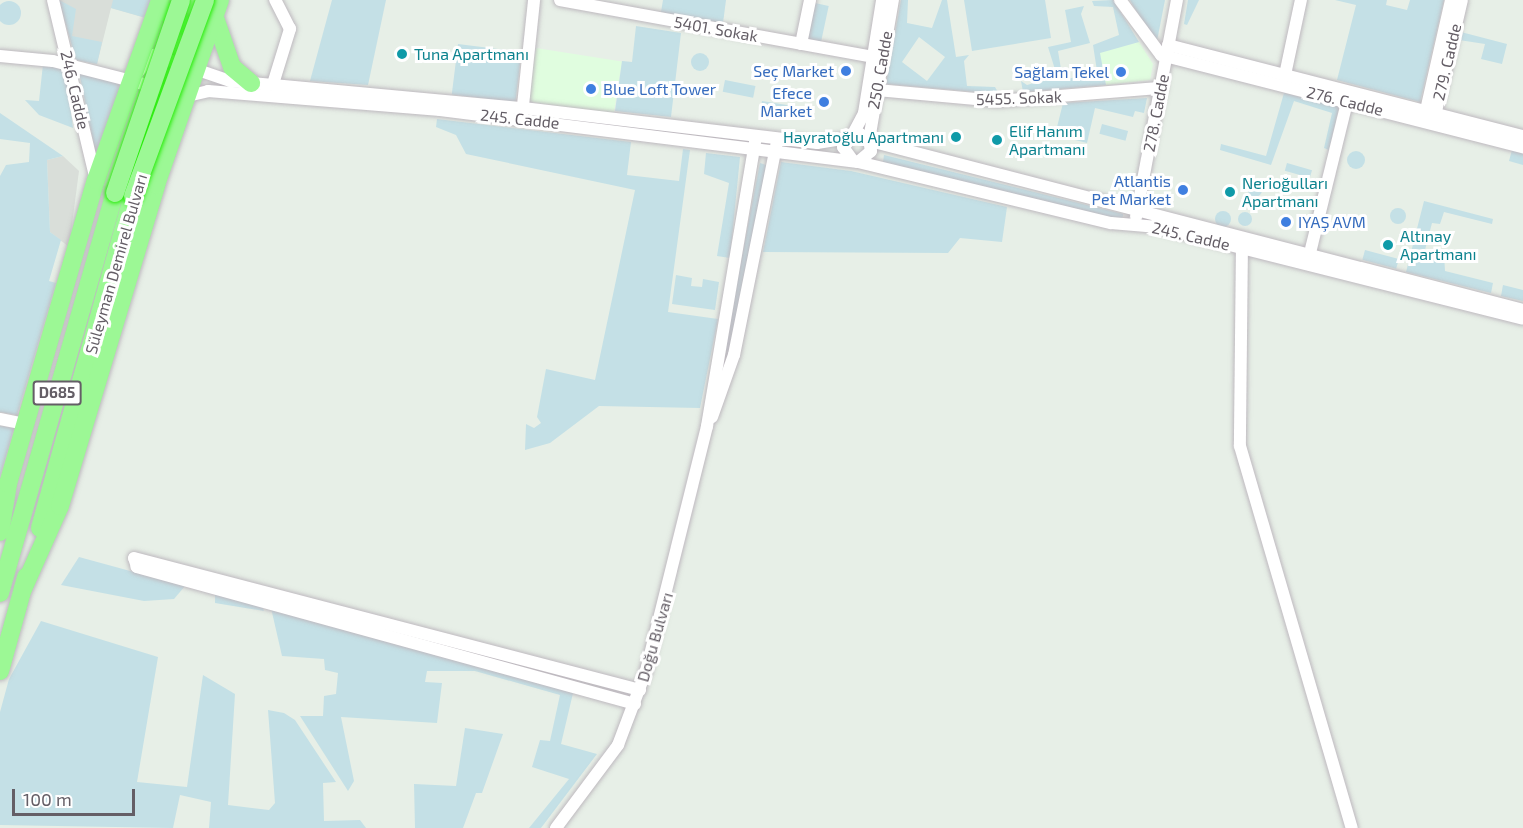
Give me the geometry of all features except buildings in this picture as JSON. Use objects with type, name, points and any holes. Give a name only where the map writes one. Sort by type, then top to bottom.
[{"type":"highway","points":[[160,0],[167,16],[183,26],[200,25],[213,5]]},
{"type":"highway","points":[[0,532],[25,424],[96,180],[160,0]]},
{"type":"highway","name":"Süleyman Demirel Bulvarı","points":[[0,593],[124,195],[181,0]]},
{"type":"highway","points":[[23,589],[72,472],[166,154],[187,98],[213,5]]},
{"type":"highway","points":[[213,5],[232,67],[250,83]]},
{"type":"highway","name":"Süleyman Demirel Bulvarı","points":[[0,671],[124,195],[213,5]]},
{"type":"highway","points":[[112,133],[129,119],[151,120],[166,137],[166,154]]},
{"type":"street","name":"246. Cadde","points":[[53,0],[96,180]]},
{"type":"street","points":[[273,84],[290,28],[275,0]]},
{"type":"street","points":[[522,113],[534,0]]},
{"type":"street","name":"5401. Sokak","points":[[560,0],[873,57]]},
{"type":"street","points":[[801,44],[810,0]]},
{"type":"street","name":"250. Cadde","points":[[850,136],[862,121],[882,0]]},
{"type":"street","name":"250. Cadde","points":[[870,141],[893,0]]},
{"type":"street","points":[[1120,0],[1153,49],[1167,51]]},
{"type":"street","name":"278. Cadde","points":[[1134,226],[1177,0]]},
{"type":"street","points":[[1285,75],[1301,0]]},
{"type":"street","name":"279. Cadde","points":[[1430,117],[1451,0]]},
{"type":"street","name":"279. Cadde","points":[[1430,117],[1462,0]]},
{"type":"street","name":"276. Cadde","points":[[1167,51],[1285,75],[1523,147]]},
{"type":"street","name":"276. Cadde","points":[[1167,51],[1347,102],[1523,136]]},
{"type":"street","name":"245. Cadde","points":[[132,79],[154,55],[195,67],[211,77],[250,83],[522,113],[754,142],[826,144],[850,136],[1137,211],[1242,243],[1523,319]]},
{"type":"street","points":[[0,56],[70,64],[132,79],[187,98]]},
{"type":"street","name":"5455. Sokak","points":[[877,90],[998,101],[1161,88]]},
{"type":"street","name":"245. Cadde","points":[[187,98],[208,91],[522,113]]},
{"type":"street","points":[[1308,260],[1347,102]]},
{"type":"street","points":[[850,136],[844,151],[855,162],[870,156],[870,141]]},
{"type":"street","name":"Doğu Bulvarı","points":[[556,828],[609,759],[640,690],[707,426],[754,142]]},
{"type":"street","name":"245. Cadde","points":[[777,144],[1134,226],[1242,243]]},
{"type":"street","name":"Doğu Bulvarı","points":[[707,426],[732,362],[777,144]]},
{"type":"street","points":[[1242,243],[1241,453],[1352,828]]},
{"type":"street","name":"245. Cadde","points":[[1308,260],[1523,310]]},
{"type":"street","points":[[0,419],[25,424]]},
{"type":"street","points":[[635,704],[137,567],[134,558],[640,690]]},
{"type":"shaded area","points":[[59,0],[152,0],[146,18],[111,8],[97,64],[76,60]]},
{"type":"shaded area","points":[[59,0],[76,9],[72,36],[102,42],[97,64],[76,60]]},
{"type":"shaded area","points":[[113,0],[152,0],[146,18],[111,8]]},
{"type":"shaded area","points":[[332,0],[386,0],[368,85],[310,81]]},
{"type":"shaded area","points":[[663,0],[726,0],[723,23],[661,12]]},
{"type":"shaded area","points":[[901,0],[908,0],[907,23],[932,28],[942,0],[947,0],[956,57],[969,55],[964,61],[967,86],[995,87],[999,94],[886,84]],"holes":[[[919,37],[945,57],[927,81],[902,62]]]},
{"type":"shaded area","points":[[964,0],[1045,0],[1051,38],[972,51]]},
{"type":"shaded area","points":[[1113,0],[1139,42],[1100,53],[1106,85],[1023,92],[1021,81],[1027,85],[1057,76],[1048,47],[1071,42],[1065,10],[1084,6],[1081,14],[1090,43],[1058,51],[1062,75],[1068,79],[1097,71],[1093,45],[1119,35],[1113,7],[1094,6],[1092,1]]},
{"type":"shaded area","points":[[1130,0],[1165,0],[1157,41],[1135,9]]},
{"type":"shaded area","points":[[1188,0],[1199,0],[1187,25],[1184,24]]},
{"type":"shaded area","points":[[1335,0],[1387,0],[1386,5],[1407,10],[1410,0],[1444,0],[1420,102],[1337,80],[1356,5]]},
{"type":"shaded area","points":[[4,1],[14,1],[21,8],[21,18],[14,25],[4,25],[-3,18],[-3,8]]},
{"type":"shaded area","points":[[815,3],[829,6],[821,42],[807,39]]},
{"type":"shaded area","points":[[636,26],[681,33],[671,117],[615,111],[622,61],[632,62]]},
{"type":"shaded area","points":[[1461,32],[1507,44],[1502,64],[1481,59],[1485,44],[1459,40]]},
{"type":"shaded area","points":[[1139,42],[1153,64],[1150,80],[1106,85],[1099,52]]},
{"type":"shaded area","points":[[458,44],[522,52],[515,102],[452,95]]},
{"type":"shaded area","points":[[536,48],[622,62],[613,115],[528,101]]},
{"type":"shaded area","points":[[700,53],[706,56],[709,62],[706,68],[700,71],[694,68],[691,62],[694,56]]},
{"type":"shaded area","points":[[43,64],[66,69],[73,128],[39,115],[25,100],[39,101]]},
{"type":"shaded area","points":[[79,72],[124,83],[97,151],[95,150]]},
{"type":"shaded area","points":[[725,80],[755,86],[753,98],[723,92]]},
{"type":"shaded area","points":[[1284,93],[1339,107],[1329,150],[1324,148],[1332,113],[1294,101],[1271,165],[1220,150],[1221,144],[1266,156]]},
{"type":"shaded area","points":[[1147,98],[1144,113],[1135,111],[1133,117],[1095,108],[1087,143],[1055,135],[1063,103]]},
{"type":"shaded area","points":[[762,101],[795,106],[793,118],[760,113]]},
{"type":"shaded area","points":[[0,113],[63,156],[47,160],[50,232],[61,240],[49,281],[56,283],[17,415],[0,412],[0,176],[6,165],[29,162],[30,143],[0,139]]},
{"type":"shaded area","points":[[437,119],[631,142],[627,175],[679,181],[683,149],[690,150],[668,312],[718,319],[700,408],[599,406],[550,443],[525,450],[526,424],[534,428],[541,423],[537,417],[546,369],[595,380],[635,190],[466,154],[456,135],[436,127]]},
{"type":"shaded area","points":[[1102,124],[1128,131],[1125,141],[1099,134]]},
{"type":"shaded area","points":[[1512,150],[1523,153],[1523,165],[1509,161]]},
{"type":"shaded area","points":[[1356,151],[1364,156],[1365,160],[1360,168],[1356,169],[1348,164],[1347,160],[1352,152]]},
{"type":"shaded area","points":[[706,153],[740,157],[730,258],[717,256],[729,183],[704,174]]},
{"type":"shaded area","points":[[884,155],[1123,214],[1123,216],[1120,221],[883,162]]},
{"type":"shaded area","points":[[63,156],[79,171],[69,247],[50,232],[47,160]]},
{"type":"shaded area","points":[[781,162],[851,171],[1007,207],[1002,242],[960,238],[948,253],[763,252]]},
{"type":"shaded area","points":[[760,163],[766,165],[755,230],[725,369],[718,380]]},
{"type":"shaded area","points":[[1287,163],[1312,170],[1310,178],[1285,171]]},
{"type":"shaded area","points":[[1252,183],[1258,183],[1262,190],[1258,197],[1252,197],[1248,193],[1248,187]]},
{"type":"shaded area","points":[[1424,201],[1493,219],[1492,224],[1444,212],[1440,224],[1432,223],[1425,250],[1444,254],[1445,271],[1493,283],[1491,293],[1406,272]]},
{"type":"shaded area","points":[[1398,208],[1404,210],[1406,216],[1404,222],[1398,224],[1392,222],[1390,216],[1392,210]]},
{"type":"shaded area","points":[[1223,211],[1229,213],[1231,219],[1229,225],[1223,227],[1217,225],[1215,219],[1217,213]]},
{"type":"shaded area","points":[[1245,212],[1250,214],[1252,219],[1250,224],[1245,226],[1240,224],[1238,219],[1240,214]]},
{"type":"shaded area","points":[[1365,250],[1399,259],[1396,269],[1362,260]]},
{"type":"shaded area","points":[[676,275],[692,278],[691,286],[702,287],[703,279],[719,282],[715,310],[672,304]]},
{"type":"shaded area","points":[[1503,285],[1523,290],[1523,301],[1501,296]]},
{"type":"shaded area","points":[[0,426],[14,428],[0,477]]},
{"type":"shaded area","points":[[79,557],[185,586],[174,599],[144,601],[61,585]]},
{"type":"shaded area","points":[[215,593],[262,606],[264,611],[215,603]]},
{"type":"shaded area","points":[[271,608],[574,689],[561,744],[597,754],[541,828],[529,828],[569,779],[532,767],[540,740],[550,741],[560,695],[475,671],[427,671],[425,682],[442,683],[437,723],[341,717],[354,781],[348,791],[300,716],[323,716],[324,696],[336,694],[338,673],[325,670],[324,659],[282,656]]},
{"type":"shaded area","points":[[41,621],[158,657],[137,782],[187,787],[203,675],[235,694],[228,805],[269,810],[275,803],[268,710],[284,713],[295,720],[336,782],[323,783],[324,821],[360,820],[366,828],[209,828],[211,802],[180,795],[173,828],[0,825],[0,712],[9,679]]},
{"type":"shaded area","points":[[465,728],[503,734],[482,793],[476,793],[463,828],[415,828],[414,784],[456,786]]},
{"type":"place","name":"Tuna Apartmanı","points":[[402,54]]},
{"type":"place","name":"Seç Market","points":[[846,71]]},
{"type":"place","name":"Sağlam Tekel","points":[[1121,72]]},
{"type":"place","name":"Blue Loft Tower","points":[[591,89]]},
{"type":"place","name":"Efece Market","points":[[824,102]]},
{"type":"place","name":"Hayratoğlu Apartmanı","points":[[956,137]]},
{"type":"place","name":"Elif Hanım Apartmanı","points":[[997,140]]},
{"type":"place","name":"Atlantis Pet Market","points":[[1183,190]]},
{"type":"place","name":"Nerioğulları Apartmanı","points":[[1230,192]]},
{"type":"place","name":"IYAŞ AVM","points":[[1286,222]]},
{"type":"place","name":"Altınay Apartmanı","points":[[1388,245]]}]
